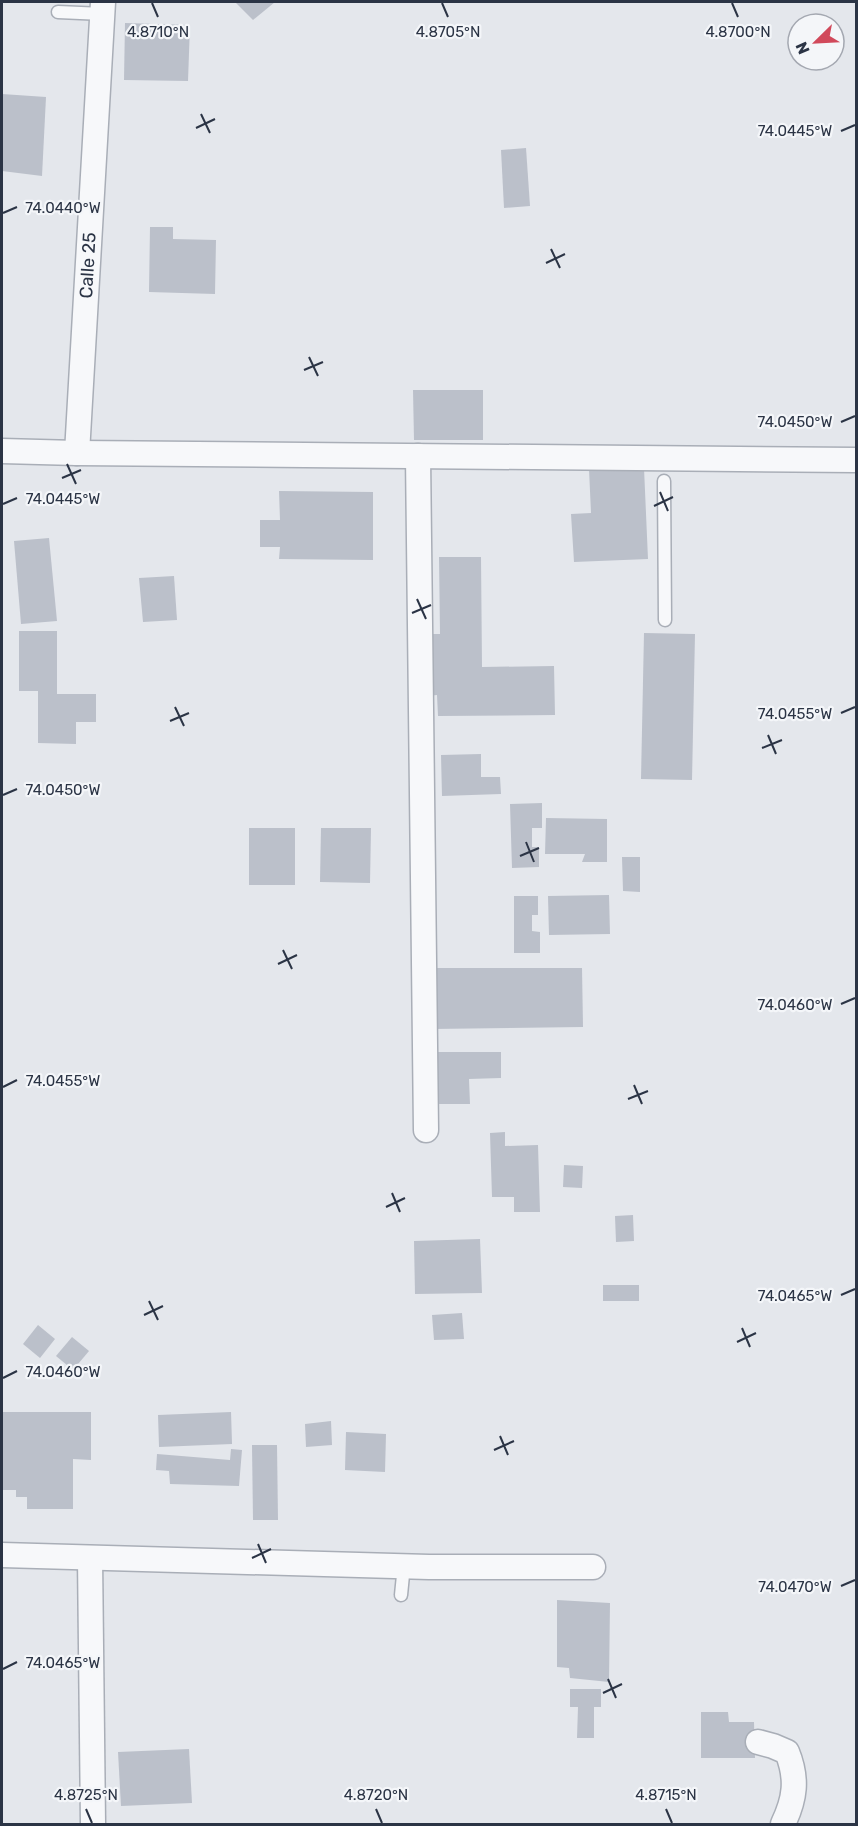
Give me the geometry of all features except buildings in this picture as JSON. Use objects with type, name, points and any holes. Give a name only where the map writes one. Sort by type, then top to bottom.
[{"type":"street","name":"Calle 25","points":[[77,453],[103,8]]},
{"type":"street","points":[[2,451],[856,460]]},
{"type":"street","points":[[418,456],[426,1130]]},
{"type":"street","points":[[664,481],[664,462],[856,460]]},
{"type":"street","points":[[2,1555],[429,1567],[593,1567]]},
{"type":"street","points":[[90,1558],[93,1824]]},
{"type":"street","points":[[758,1742],[787,1752],[794,1769],[793,1803],[783,1824]]},
{"type":"lane","points":[[58,12],[103,8]]},
{"type":"lane","points":[[664,481],[665,620]]},
{"type":"lane","points":[[400,1595],[404,1565]]}]
